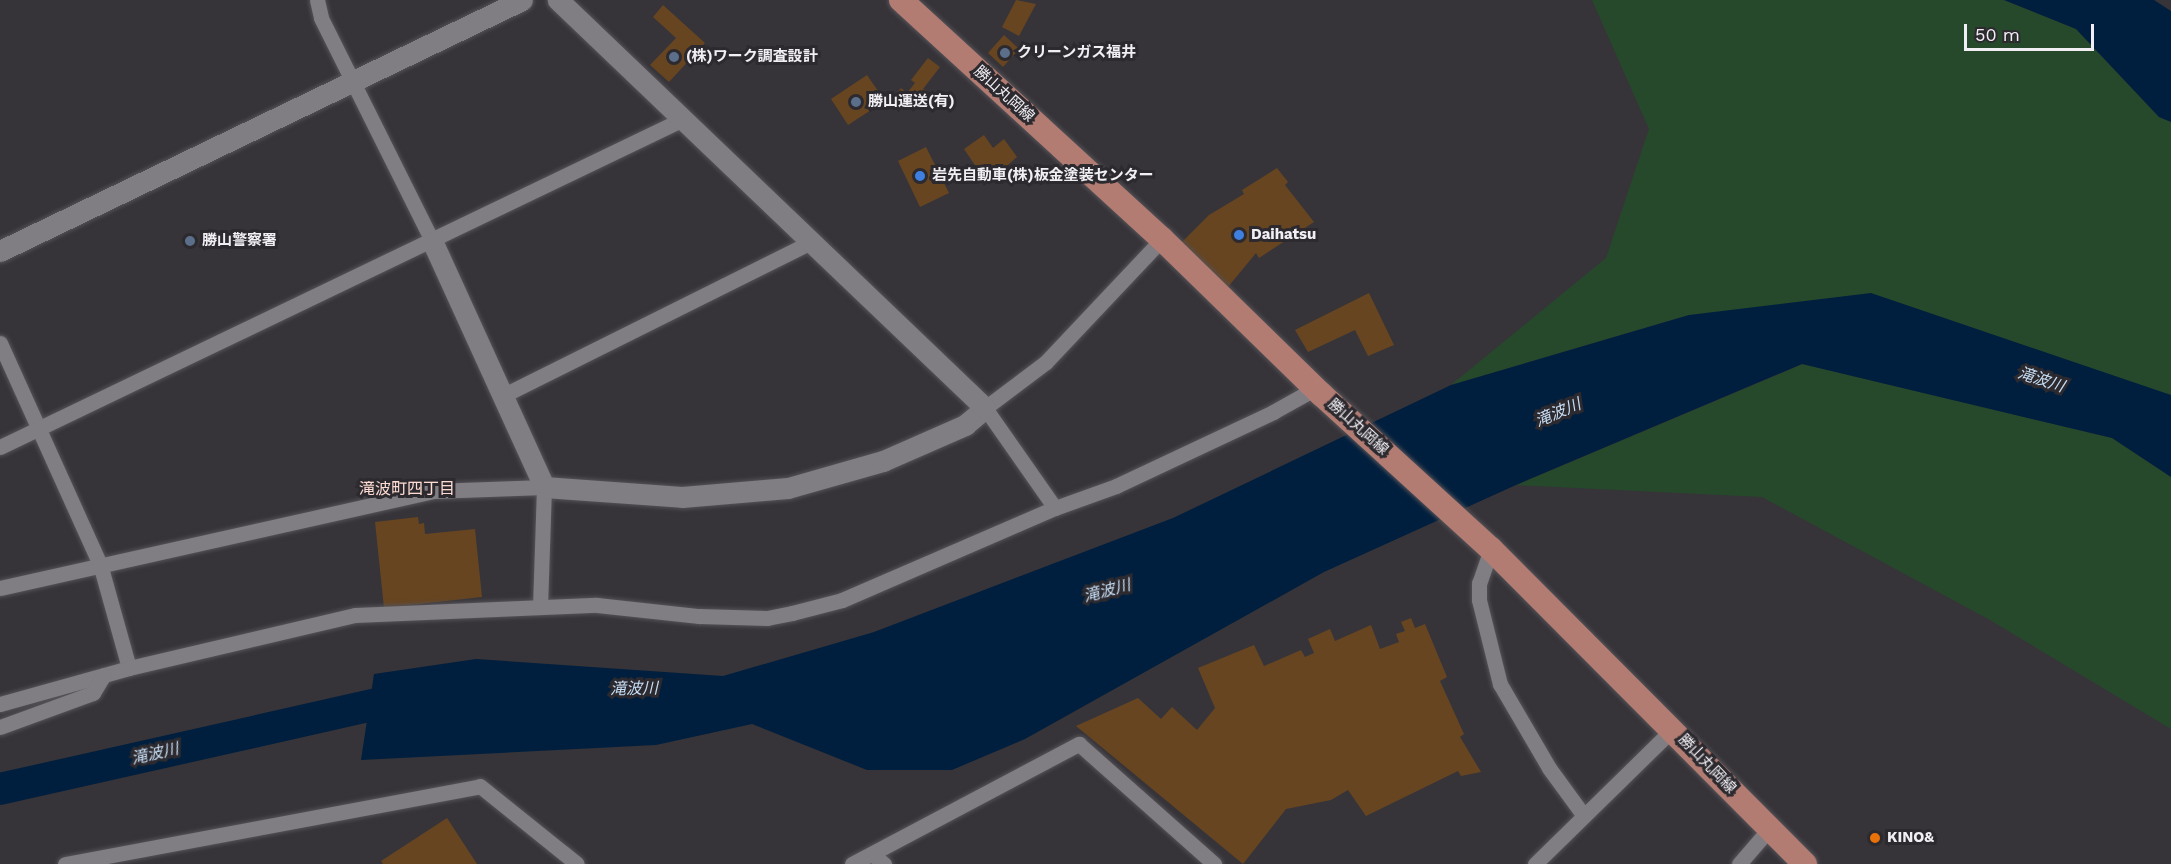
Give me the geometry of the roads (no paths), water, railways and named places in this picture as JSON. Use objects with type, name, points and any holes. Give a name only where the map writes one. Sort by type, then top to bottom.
[{"type":"main road","name":"勝山丸岡線","points":[[901,0],[1162,239],[1318,391],[1491,549],[1673,729],[1805,864]]},
{"type":"street","points":[[316,0],[321,18],[354,81],[504,394],[544,487],[540,606]]},
{"type":"street","points":[[0,251],[522,0]]},
{"type":"street","points":[[558,0],[985,408],[1055,508]]},
{"type":"street","points":[[0,447],[432,243],[683,119]]},
{"type":"street","points":[[0,588],[434,491],[544,487],[682,497],[788,488],[883,461],[965,425],[1046,362],[1162,239]]},
{"type":"street","points":[[504,394],[811,242]]},
{"type":"street","points":[[0,342],[100,564],[129,668]]},
{"type":"street","points":[[0,704],[129,668],[355,615],[597,605],[756,618],[792,613],[842,600],[1055,508],[1116,486],[1318,391]]},
{"type":"street","points":[[1491,549],[1479,583],[1479,600],[1500,684],[1549,768],[1584,816]]},
{"type":"street","points":[[0,727],[93,693],[104,675]]},
{"type":"street","points":[[1535,864],[1673,729]]},
{"type":"street","points":[[852,864],[1079,744],[1214,864]]},
{"type":"street","points":[[65,864],[480,786],[577,864]]},
{"type":"street","points":[[1738,864],[1770,828]]},
{"type":"street","points":[[872,854],[884,864]]},
{"type":"water","points":[[2004,0],[2154,0],[2171,11],[2171,122],[2159,117],[2076,29]]},
{"type":"water","points":[[1871,293],[2171,395],[2171,477],[2112,438],[1802,364],[1516,485],[1324,572],[1025,739],[952,770],[867,770],[752,724],[656,745],[361,760],[374,674],[476,659],[723,676],[874,632],[1173,518],[1451,385],[1689,315]]},
{"type":"waterway","name":"滝波川","points":[[0,789],[412,696]]},
{"type":"place","name":"クリーンガス福井","points":[[1005,53]]},
{"type":"place","name":"(株)ワーク調査設計","points":[[674,57]]},
{"type":"place","name":"勝山運送(有)","points":[[856,102]]},
{"type":"place","name":"岩先自動車(株)板金塗装センター","points":[[920,176]]},
{"type":"place","name":"Daihatsu","points":[[1239,235]]},
{"type":"place","name":"勝山警察署","points":[[190,241]]},
{"type":"place","name":"KINO&","points":[[1875,838]]},
{"type":"district","name":"滝波町四丁目","points":[[407,489]]}]
